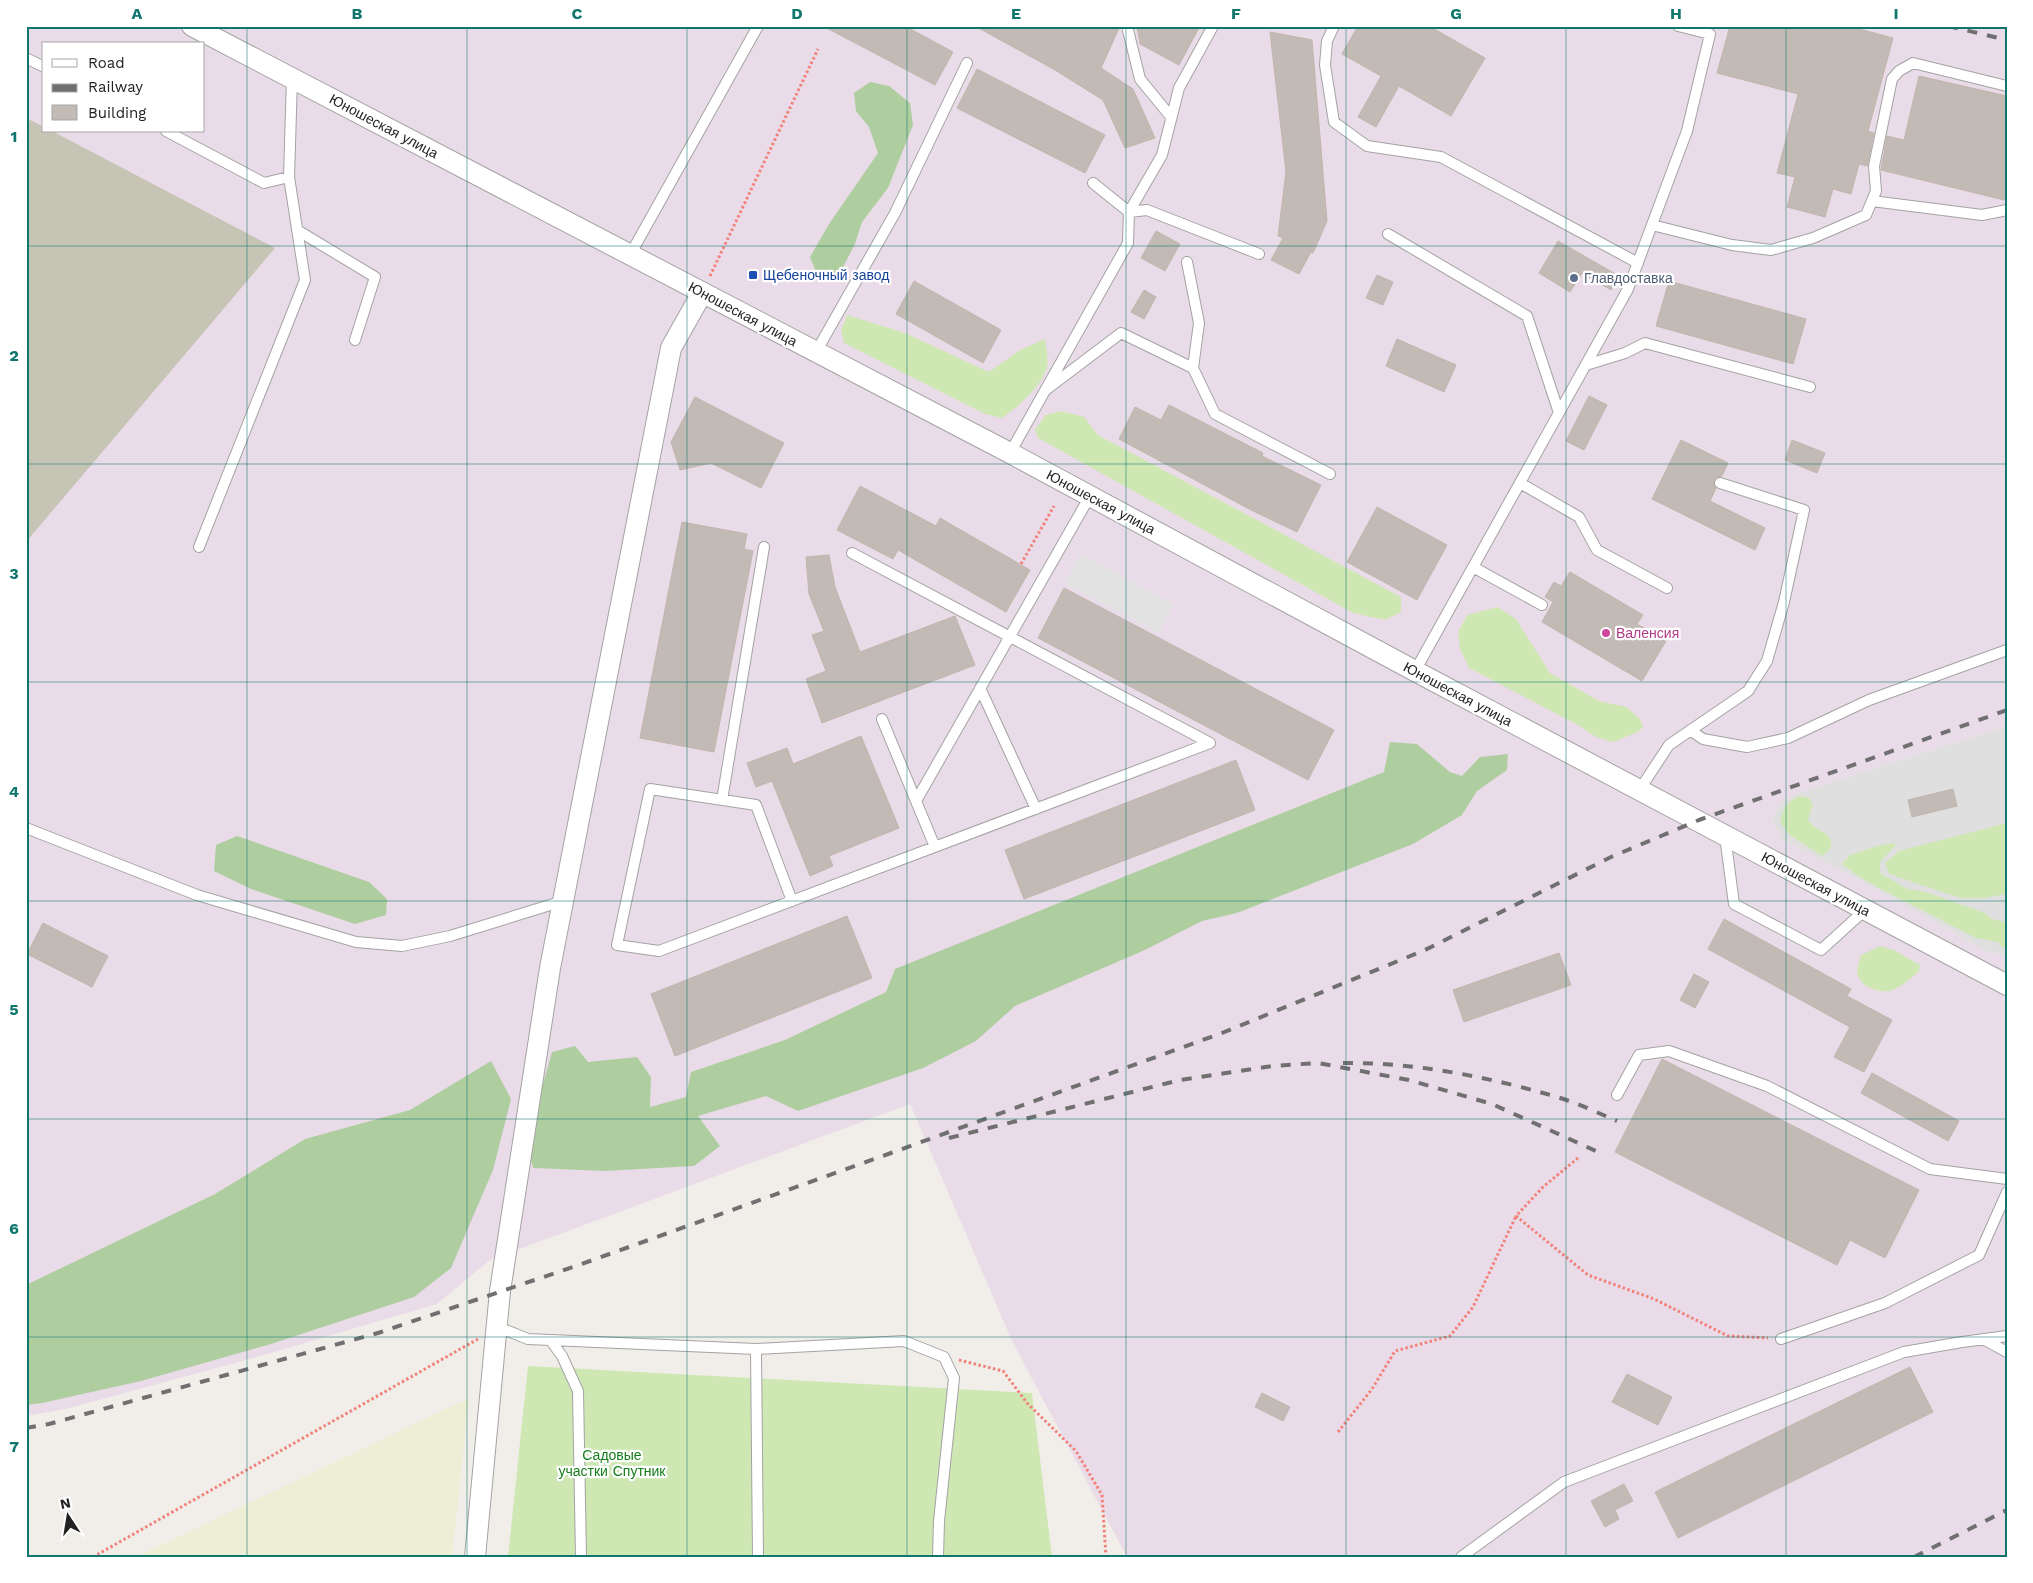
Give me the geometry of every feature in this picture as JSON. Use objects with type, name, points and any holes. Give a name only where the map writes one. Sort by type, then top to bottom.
[{"type":"street","name":"Юношеская улица","points":[[192,26],[1010,453],[1415,671],[2006,984]]},
{"type":"street","points":[[474,1557],[498,1327],[500,1291],[549,977],[671,348],[702,293]]},
{"type":"lane","points":[[630,255],[758,26]]},
{"type":"lane","points":[[1127,26],[1140,79],[1171,118]]},
{"type":"lane","points":[[1010,453],[1128,243],[1129,212],[1162,155],[1179,88],[1213,26]]},
{"type":"lane","points":[[1334,26],[1327,41],[1325,65],[1334,122],[1367,146],[1441,157],[1638,263]]},
{"type":"lane","points":[[1415,671],[1628,289],[1687,131],[1710,34],[1678,26]]},
{"type":"lane","points":[[26,58],[42,66]]},
{"type":"lane","points":[[816,352],[895,213],[966,63]]},
{"type":"lane","points":[[1652,225],[1732,245],[1771,250],[1814,238],[1866,215],[1876,191],[1874,166],[1892,79],[1899,70],[1913,63],[2007,86]]},
{"type":"lane","points":[[199,547],[305,280],[289,177],[292,79]]},
{"type":"lane","points":[[168,132],[264,183],[289,177]]},
{"type":"lane","points":[[1093,183],[1129,212],[1147,210],[1259,254]]},
{"type":"lane","points":[[1872,201],[1982,215],[2007,210]]},
{"type":"lane","points":[[297,230],[375,276],[355,340]]},
{"type":"lane","points":[[1388,234],[1527,316],[1559,413]]},
{"type":"lane","points":[[1187,262],[1199,324],[1193,368],[1215,414],[1330,474]]},
{"type":"lane","points":[[1044,392],[1121,333],[1193,368]]},
{"type":"lane","points":[[1586,365],[1625,353],[1645,343],[1810,387]]},
{"type":"lane","points":[[1520,483],[1579,517],[1597,550],[1667,588]]},
{"type":"lane","points":[[1640,789],[1669,745],[1748,691],[1767,661],[1784,602],[1804,510],[1720,483]]},
{"type":"lane","points":[[916,801],[1090,496]]},
{"type":"lane","points":[[722,800],[764,547]]},
{"type":"lane","points":[[792,901],[756,805],[650,789],[617,944],[659,951],[792,901],[1036,809],[1210,743],[852,553]]},
{"type":"lane","points":[[1473,567],[1542,605]]},
{"type":"lane","points":[[1690,730],[1703,739],[1748,747],[1788,738],[1870,700],[2007,650]]},
{"type":"lane","points":[[980,688],[1036,809]]},
{"type":"lane","points":[[882,719],[935,847]]},
{"type":"lane","points":[[26,828],[197,895],[356,942],[402,946],[450,936],[563,901]]},
{"type":"lane","points":[[1725,835],[1734,904],[1821,950],[1865,910]]},
{"type":"lane","points":[[1617,1095],[1639,1055],[1669,1051],[1767,1086],[1930,1169],[2007,1179]]},
{"type":"lane","points":[[1781,1339],[1885,1303],[1979,1255],[2007,1192]]},
{"type":"lane","points":[[498,1327],[528,1339],[551,1341],[756,1349],[904,1341],[944,1357],[954,1378],[939,1521],[938,1557]]},
{"type":"lane","points":[[1461,1557],[1564,1482],[1904,1352],[2007,1336]]},
{"type":"lane","points":[[1983,1339],[2007,1352]]},
{"type":"lane","points":[[551,1341],[562,1356],[578,1391],[581,1557]]},
{"type":"lane","points":[[756,1349],[758,1557]]},
{"type":"path","points":[[702,293],[818,49]]},
{"type":"path","points":[[1021,564],[1054,506]]},
{"type":"path","points":[[1338,1432],[1372,1389],[1395,1351],[1450,1336],[1473,1307],[1516,1216],[1544,1187],[1578,1158]]},
{"type":"path","points":[[1516,1216],[1588,1275],[1654,1299],[1728,1336],[1781,1339]]},
{"type":"path","points":[[93,1557],[498,1327]]},
{"type":"path","points":[[944,1357],[1003,1372],[1027,1403],[1076,1451],[1102,1495],[1106,1557]]},
{"type":"shaded area","points":[[26,26],[2007,26],[2007,726],[1800,792],[1783,801],[1772,817],[1781,839],[1986,951],[2004,956],[2007,955],[2007,1557],[1127,1557],[1013,1343],[910,1104],[490,1260],[437,1304],[257,1357],[66,1409],[26,1416]]},
{"type":"shaded area","points":[[26,118],[42,126],[42,132],[54,132],[275,248],[26,542]]},
{"type":"shaded area","points":[[1080,554],[1174,604],[1159,633],[1065,584]]},
{"type":"shaded area","points":[[2007,726],[2007,955],[2004,956],[1986,951],[1781,839],[1772,817],[1783,801],[1800,792]]},
{"type":"green space","points":[[870,82],[889,86],[910,103],[913,125],[888,188],[862,222],[855,244],[843,267],[827,278],[816,272],[810,257],[829,224],[878,153],[869,127],[856,111],[854,93]]},
{"type":"green space","points":[[847,315],[905,333],[989,372],[1020,350],[1045,339],[1048,357],[1047,367],[1035,389],[1002,418],[985,414],[844,343],[841,330]]},
{"type":"green space","points":[[1061,411],[1084,417],[1098,435],[1401,597],[1401,612],[1385,620],[1353,613],[1038,438],[1035,429],[1046,415]]},
{"type":"green space","points":[[1498,607],[1516,619],[1550,673],[1599,701],[1626,707],[1640,719],[1643,727],[1638,732],[1613,742],[1596,737],[1578,725],[1469,668],[1460,649],[1458,632],[1467,615]]},
{"type":"green space","points":[[1390,742],[1417,744],[1450,772],[1462,776],[1480,757],[1508,754],[1507,770],[1477,791],[1462,815],[1413,844],[1237,913],[1202,921],[1145,950],[1015,1006],[976,1041],[923,1068],[798,1111],[766,1096],[698,1116],[720,1146],[694,1166],[605,1171],[533,1168],[527,1141],[552,1052],[575,1046],[588,1062],[637,1057],[651,1077],[650,1107],[686,1097],[691,1072],[785,1040],[886,992],[895,969],[1384,772]]},
{"type":"green space","points":[[1798,796],[1809,798],[1813,805],[1808,819],[1830,838],[1831,848],[1822,856],[1790,835],[1781,824],[1785,807]]},
{"type":"green space","points":[[2007,823],[2007,894],[1983,898],[1961,898],[1889,874],[1885,863],[1899,851]]},
{"type":"green space","points":[[237,836],[369,882],[387,899],[386,915],[355,924],[251,889],[214,871],[216,845]]},
{"type":"green space","points":[[1895,843],[1895,846],[1880,862],[1880,873],[1907,889],[1926,892],[1985,913],[1992,919],[2006,922],[2007,946],[2003,948],[1998,942],[1976,938],[1879,888],[1842,864],[1850,855],[1881,845]]},
{"type":"green space","points":[[1880,946],[1894,950],[1920,965],[1919,971],[1894,990],[1878,990],[1864,985],[1857,972],[1861,955]]},
{"type":"green space","points":[[491,1061],[511,1099],[493,1170],[451,1268],[414,1297],[271,1344],[141,1381],[26,1405],[26,1285],[215,1194],[305,1139],[410,1110]]},
{"type":"green space","name":"Садовые участки Спутник","points":[[528,1366],[1032,1393],[1052,1557],[508,1557]]},
{"type":"green space","points":[[469,1398],[452,1557],[136,1557]]},
{"type":"building","points":[[823,26],[905,26],[953,52],[935,85]]},
{"type":"building","points":[[975,26],[1120,26],[1101,68],[1133,89],[1155,138],[1125,148],[1103,100],[1055,70]]},
{"type":"building","points":[[1137,26],[1200,26],[1179,65],[1140,44]]},
{"type":"building","points":[[1358,26],[1429,26],[1485,58],[1451,116],[1399,86],[1376,127],[1358,117],[1381,76],[1342,54]]},
{"type":"building","points":[[1730,26],[1848,26],[1893,38],[1868,131],[1874,133],[1867,166],[1859,164],[1851,194],[1833,189],[1825,217],[1787,207],[1795,177],[1777,173],[1798,94],[1717,73]]},
{"type":"building","points":[[1270,32],[1312,40],[1327,221],[1313,253],[1311,252],[1299,274],[1271,260],[1283,238],[1278,236],[1286,172]]},
{"type":"building","points":[[977,69],[1105,135],[1085,173],[957,108]]},
{"type":"building","points":[[1919,76],[2007,96],[2007,190],[2004,200],[1881,170],[1887,136],[1904,140]]},
{"type":"building","points":[[1156,231],[1180,244],[1165,271],[1141,258]]},
{"type":"building","points":[[1558,241],[1619,276],[1611,290],[1582,273],[1570,292],[1539,273]]},
{"type":"building","points":[[1377,275],[1393,282],[1383,305],[1366,298]]},
{"type":"building","points":[[914,281],[1001,330],[983,363],[896,314]]},
{"type":"building","points":[[1669,281],[1806,319],[1793,364],[1656,326]]},
{"type":"building","points":[[1144,290],[1156,297],[1144,319],[1131,312]]},
{"type":"building","points":[[1397,339],[1456,365],[1444,392],[1386,366]]},
{"type":"building","points":[[1589,396],[1607,405],[1584,450],[1566,441]]},
{"type":"building","points":[[695,397],[784,443],[761,488],[711,463],[680,470],[671,442]]},
{"type":"building","points":[[1169,405],[1263,453],[1262,456],[1321,485],[1297,532],[1251,510],[1119,439],[1135,407],[1161,420]]},
{"type":"building","points":[[1681,440],[1728,463],[1722,476],[1714,480],[1716,488],[1710,501],[1765,528],[1755,550],[1652,499]]},
{"type":"building","points":[[1792,440],[1825,453],[1817,473],[1785,460]]},
{"type":"building","points":[[860,486],[936,526],[940,518],[1030,570],[1006,612],[898,550],[893,559],[837,530]]},
{"type":"building","points":[[1377,507],[1447,545],[1417,600],[1347,562]]},
{"type":"building","points":[[682,522],[747,534],[744,549],[753,551],[714,752],[640,738]]},
{"type":"building","points":[[829,555],[835,587],[860,652],[955,616],[975,665],[822,723],[806,679],[826,671],[812,635],[824,631],[809,594],[806,557]]},
{"type":"building","name":"Валенсия","points":[[1570,572],[1643,615],[1637,624],[1666,641],[1642,681],[1542,622],[1553,602],[1545,597],[1554,582],[1561,586]]},
{"type":"building","points":[[1064,588],[1334,730],[1308,780],[1038,638]]},
{"type":"building","points":[[861,736],[899,828],[829,856],[833,866],[810,876],[772,781],[756,787],[747,763],[787,748],[793,764]]},
{"type":"building","points":[[1236,760],[1255,810],[1024,899],[1005,850]]},
{"type":"building","points":[[1953,789],[1957,806],[1912,817],[1908,800]]},
{"type":"building","points":[[847,916],[872,978],[675,1056],[651,994]]},
{"type":"building","points":[[1724,919],[1851,989],[1847,996],[1892,1020],[1864,1072],[1834,1057],[1850,1027],[1708,949]]},
{"type":"building","points":[[43,923],[108,956],[92,987],[27,954]]},
{"type":"building","points":[[1559,953],[1571,985],[1464,1022],[1453,990]]},
{"type":"building","points":[[1694,974],[1709,982],[1695,1008],[1680,1000]]},
{"type":"building","points":[[1662,1059],[1919,1190],[1885,1258],[1850,1240],[1837,1265],[1615,1152]]},
{"type":"building","points":[[1872,1073],[1959,1121],[1948,1141],[1861,1093]]},
{"type":"building","points":[[1910,1367],[1933,1412],[1678,1538],[1655,1492]]},
{"type":"building","points":[[1627,1374],[1672,1397],[1658,1425],[1612,1402]]},
{"type":"building","points":[[1262,1393],[1290,1407],[1283,1421],[1255,1407]]},
{"type":"building","points":[[1624,1484],[1633,1501],[1615,1510],[1619,1519],[1605,1527],[1591,1501]]},
{"type":"railway","points":[[1948,26],[2007,40]]},
{"type":"railway","points":[[26,1428],[49,1424],[378,1333],[576,1266],[891,1153],[1222,1033],[1425,950],[1611,857],[1699,820],[2007,710]]},
{"type":"railway","points":[[949,1138],[1180,1080],[1272,1066],[1318,1063],[1409,1080],[1492,1104],[1596,1151]]},
{"type":"railway","points":[[1343,1063],[1397,1065],[1478,1077],[1565,1099],[1617,1121]]},
{"type":"railway","points":[[1914,1557],[2007,1510]]},
{"type":"place","name":"Щебеночный завод","points":[[753,275]]},
{"type":"place","name":"Главдоставка","points":[[1574,278]]},
{"type":"place","name":"Валенсия","points":[[1606,633]]}]
